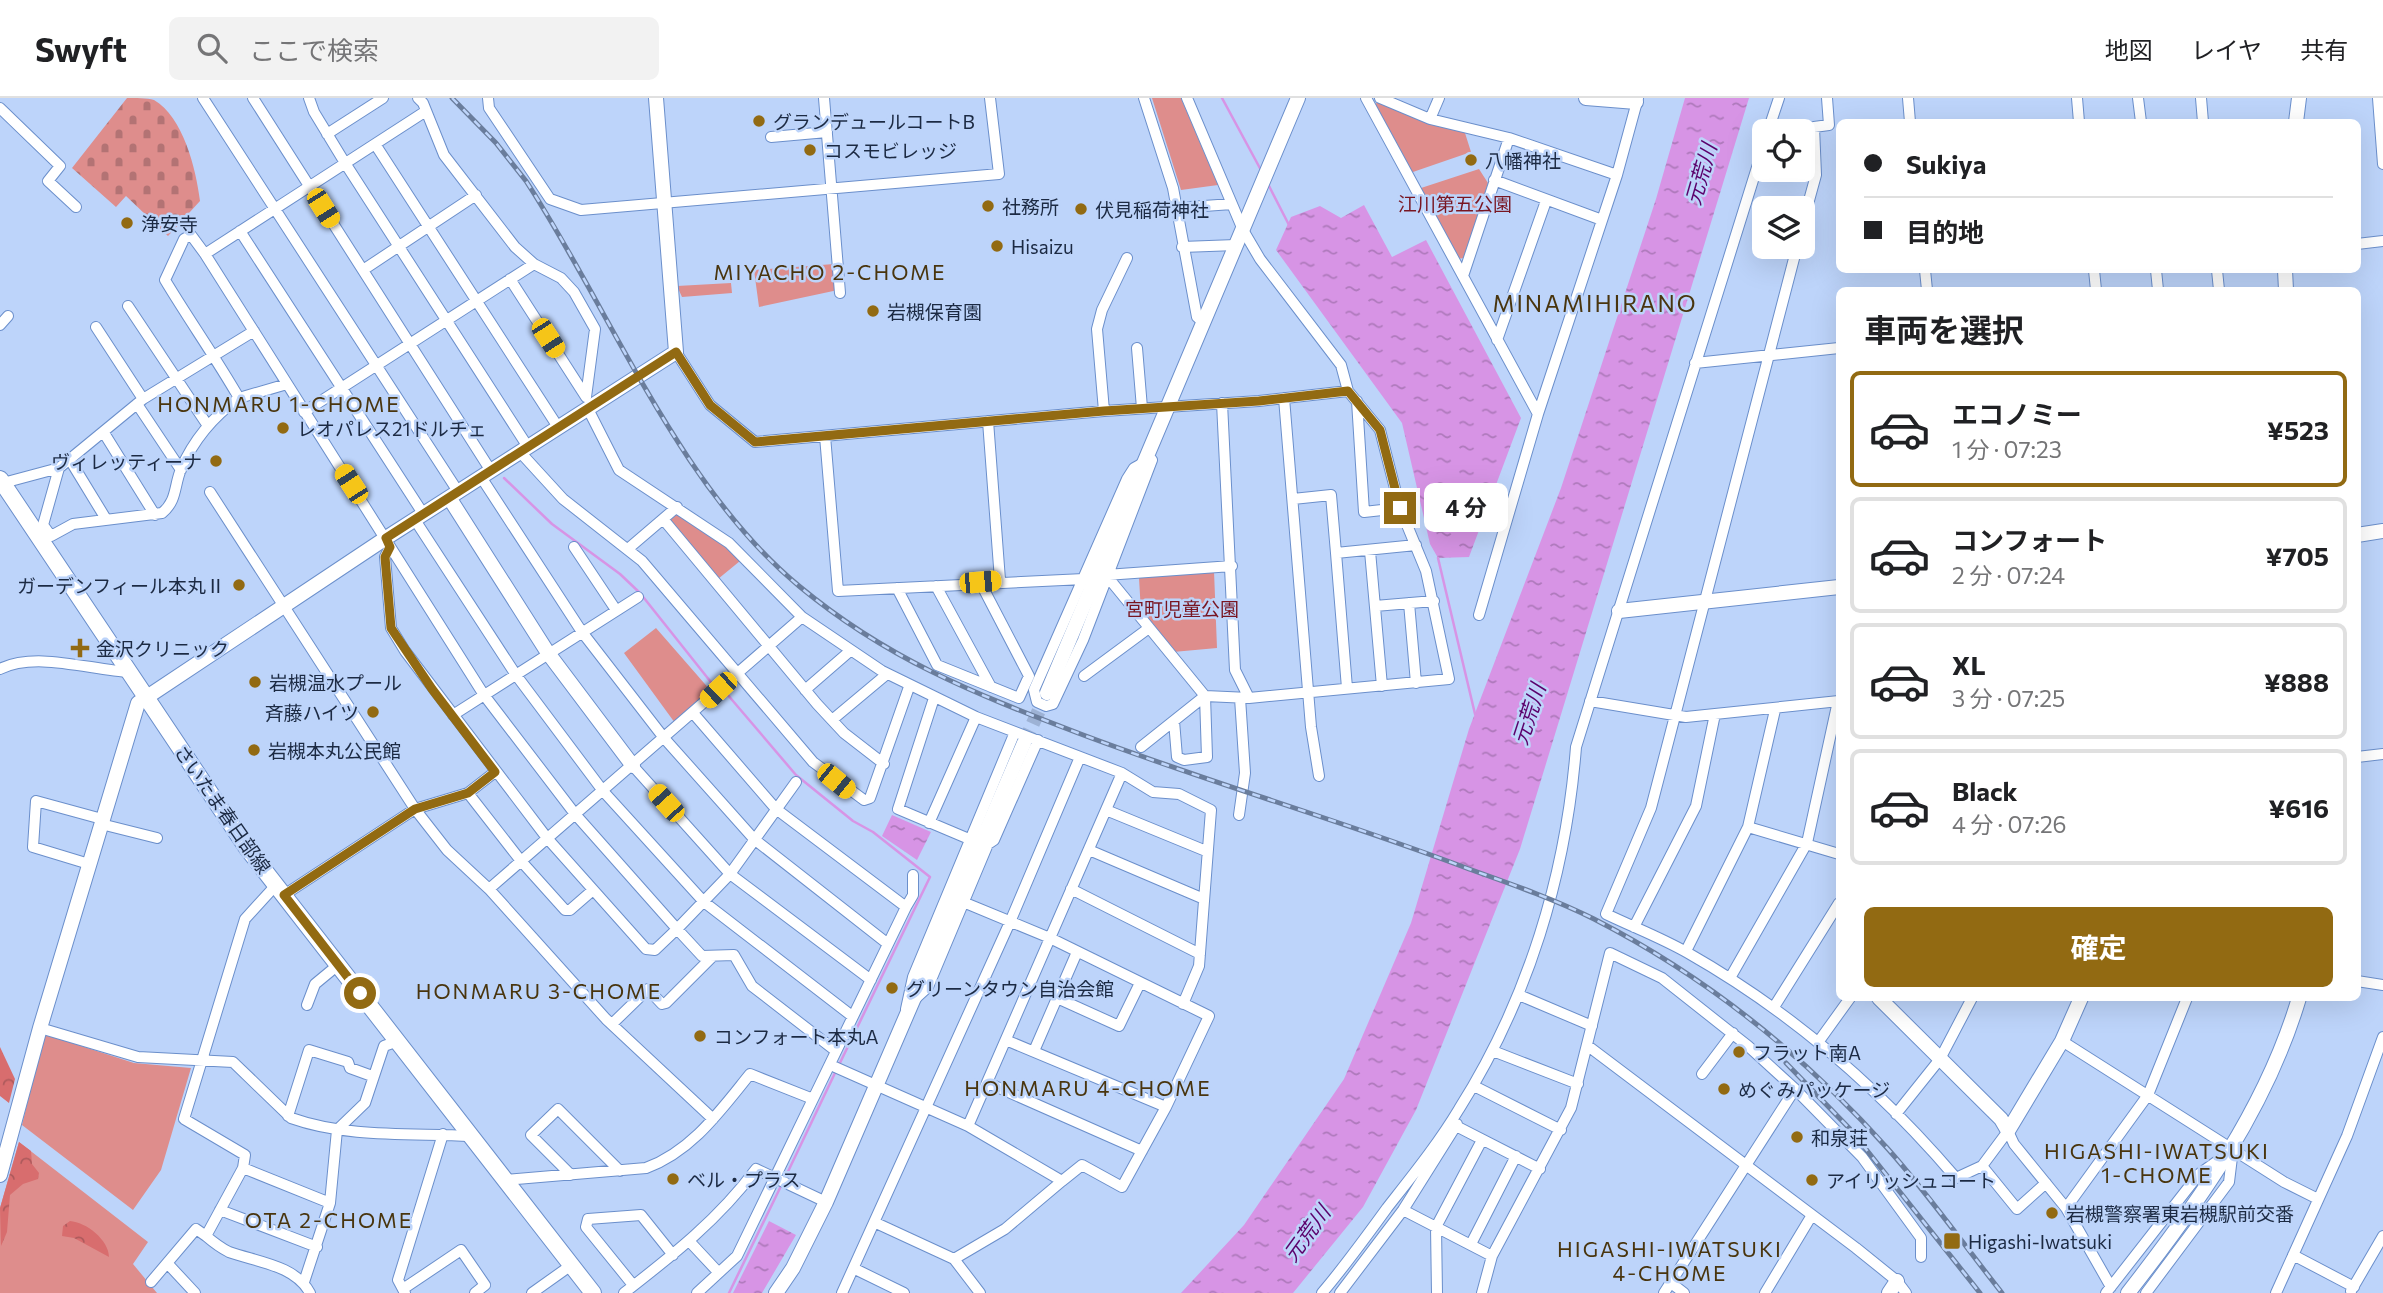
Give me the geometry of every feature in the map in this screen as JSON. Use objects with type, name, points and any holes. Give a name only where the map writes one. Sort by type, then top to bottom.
[{"type":"main road","name":"さいたま春日部線","points":[[1,481],[280,890],[593,1293]]},
{"type":"street","points":[[217,98],[204,100],[374,366],[548,653],[633,766],[730,874],[872,980]]},
{"type":"street","points":[[253,98],[409,342],[582,632],[664,738],[754,839],[888,944]]},
{"type":"street","points":[[309,98],[327,134],[447,319],[524,449],[563,499],[629,548],[813,762],[849,792],[864,800],[870,798],[884,764],[909,687]]},
{"type":"street","points":[[327,134],[383,98]]},
{"type":"street","points":[[418,98],[444,155],[515,247],[534,264],[562,278],[574,292],[595,329],[589,404]]},
{"type":"street","points":[[488,98],[489,108],[550,199],[581,211],[666,206],[999,174],[990,98]]},
{"type":"street","points":[[656,98],[676,352],[710,405],[755,442],[1348,391]]},
{"type":"street","points":[[824,98],[840,293]]},
{"type":"street","points":[[1144,98],[1157,131],[1176,208],[1196,317],[1203,322]]},
{"type":"street","points":[[1141,747],[1205,696],[1244,698],[1449,678],[1434,601],[1416,545],[1400,508],[1380,430],[1348,391],[1341,365],[1260,259],[1243,230],[1187,98]]},
{"type":"street","points":[[1046,693],[1143,463],[1171,405],[1203,322],[1298,98]]},
{"type":"street","points":[[1366,98],[1538,414]]},
{"type":"street","points":[[1380,98],[1430,119],[1509,138],[1618,176]]},
{"type":"street","points":[[1430,119],[1439,98]]},
{"type":"street","points":[[1479,615],[1538,414],[1618,176],[1637,100],[1586,98]]},
{"type":"street","points":[[1772,119],[1779,98]]},
{"type":"street","points":[[1810,196],[1816,175],[1814,127],[1829,125],[1827,98]]},
{"type":"street","points":[[1908,98],[1910,119]]},
{"type":"street","points":[[2077,98],[2079,119]]},
{"type":"street","points":[[2138,98],[2141,119]]},
{"type":"street","points":[[2201,98],[2203,119]]},
{"type":"street","points":[[2296,119],[2299,98]]},
{"type":"street","points":[[2378,98],[2383,164]]},
{"type":"street","points":[[0,108],[60,166],[48,181],[76,207]]},
{"type":"street","points":[[205,254],[426,111]]},
{"type":"street","points":[[771,137],[827,132]]},
{"type":"street","points":[[1463,276],[1509,138]]},
{"type":"street","points":[[375,144],[558,427]]},
{"type":"street","points":[[1494,180],[1602,220]]},
{"type":"street","points":[[1322,1293],[1460,1108],[1493,1051],[1519,995],[1552,900],[1572,796],[1577,747],[1590,701],[1752,182]]},
{"type":"street","points":[[363,270],[476,195]]},
{"type":"street","points":[[1497,340],[1546,201]]},
{"type":"street","points":[[1176,208],[1232,204]]},
{"type":"street","points":[[240,231],[341,388],[516,675],[603,791],[704,902],[852,1016]]},
{"type":"street","points":[[239,398],[165,280],[184,239],[191,235],[484,695],[575,814],[702,956],[734,955]]},
{"type":"street","points":[[2361,244],[2383,241]]},
{"type":"street","points":[[1182,247],[1236,245]]},
{"type":"street","points":[[1104,411],[1097,329],[1102,310],[1127,258]]},
{"type":"street","points":[[1794,259],[1651,808],[1606,915],[1686,951],[1774,1007],[1819,1041],[1920,1135],[1956,1178],[1982,1166],[2008,1131],[2062,1041],[2080,1001]]},
{"type":"street","points":[[304,412],[534,264]]},
{"type":"street","points":[[510,279],[589,404],[619,470],[729,543],[802,617],[850,651],[909,687],[1026,738],[1122,773],[1153,792],[1179,794],[1212,810],[1206,852],[1199,966],[1183,1004]]},
{"type":"street","points":[[128,306],[208,426]]},
{"type":"street","points":[[96,327],[181,470]]},
{"type":"street","points":[[1,481],[60,468],[140,402],[254,331]]},
{"type":"street","points":[[1137,348],[1142,408]]},
{"type":"street","points":[[1695,363],[1836,348]]},
{"type":"street","points":[[0,1175],[40,1028],[133,716],[146,696],[283,606],[388,543],[419,518],[589,404],[676,352]]},
{"type":"street","points":[[60,468],[43,525],[51,536],[73,524],[155,515],[172,506],[181,470],[193,445],[208,426],[239,398],[287,384]]},
{"type":"street","points":[[1284,398],[1309,691],[1319,776]]},
{"type":"street","points":[[1357,401],[1364,512],[1400,508]]},
{"type":"street","points":[[1222,403],[1235,670],[1244,698],[1245,773],[1239,815]]},
{"type":"street","points":[[988,421],[1000,580]]},
{"type":"street","points":[[104,433],[155,515]]},
{"type":"street","points":[[825,436],[838,591],[1000,580],[1084,579]]},
{"type":"street","points":[[1143,463],[1134,468],[1128,480],[1034,690],[1037,702],[1046,706],[1053,704],[1083,640],[1106,575],[1146,479],[1154,439]]},
{"type":"street","points":[[70,460],[106,519]]},
{"type":"street","points":[[210,492],[415,809],[447,850],[489,889],[612,1024],[713,1119]]},
{"type":"street","points":[[1293,499],[1331,495],[1347,688]]},
{"type":"street","points":[[629,548],[677,507]]},
{"type":"street","points":[[663,519],[832,720],[884,764]]},
{"type":"street","points":[[2361,534],[2383,531]]},
{"type":"street","points":[[388,543],[385,557],[391,628],[495,772],[547,838],[646,949],[655,950],[730,874],[796,782]]},
{"type":"street","points":[[1336,553],[1416,545]]},
{"type":"street","points":[[574,547],[616,610]]},
{"type":"street","points":[[1370,551],[1382,686]]},
{"type":"street","points":[[1106,575],[1232,566]]},
{"type":"street","points":[[1106,575],[1205,696],[1207,757],[1184,760],[1177,757],[1174,720]]},
{"type":"street","points":[[897,588],[937,665],[1019,698],[1029,676],[980,582]]},
{"type":"street","points":[[936,586],[991,687]]},
{"type":"street","points":[[1619,611],[1836,587]]},
{"type":"street","points":[[453,715],[638,597]]},
{"type":"street","points":[[1375,606],[1434,601]]},
{"type":"street","points":[[1409,603],[1416,683]]},
{"type":"street","points":[[489,889],[802,617]]},
{"type":"street","points":[[1084,676],[1149,628]]},
{"type":"street","points":[[805,690],[850,651]]},
{"type":"street","points":[[0,669],[12,663],[32,661],[130,672]]},
{"type":"street","points":[[832,720],[887,674]]},
{"type":"street","points":[[934,698],[898,809],[970,839]]},
{"type":"street","points":[[1590,701],[1675,716],[1836,701]]},
{"type":"street","points":[[1686,951],[1748,827],[1775,709]]},
{"type":"street","points":[[693,713],[776,808],[906,907]]},
{"type":"street","points":[[1634,927],[1696,806],[1715,714]]},
{"type":"street","points":[[1730,978],[1807,843],[1836,714]]},
{"type":"street","points":[[929,823],[976,717]]},
{"type":"street","points":[[907,1008],[913,977],[970,839],[1026,738]]},
{"type":"street","points":[[907,1008],[928,987],[1026,738]]},
{"type":"street","points":[[776,1293],[793,1268],[826,1202],[907,1008],[1026,738]]},
{"type":"street","points":[[2361,757],[2383,754]]},
{"type":"street","points":[[842,1293],[1010,922],[1080,757]]},
{"type":"street","points":[[206,1236],[243,1168],[245,1154],[184,1119],[245,919],[280,890],[415,809],[468,793],[495,772]]},
{"type":"street","points":[[968,1126],[1008,1041],[1122,773]]},
{"type":"street","points":[[468,793],[521,861],[565,910],[570,910],[593,890]]},
{"type":"street","points":[[89,864],[33,847],[36,801],[157,838]]},
{"type":"street","points":[[1106,810],[1206,852]]},
{"type":"street","points":[[1748,827],[1836,853]]},
{"type":"street","points":[[1089,850],[1204,899]]},
{"type":"street","points":[[697,1293],[737,1256],[780,1181],[813,1099],[913,895],[913,875]]},
{"type":"street","points":[[1071,890],[1200,954]]},
{"type":"street","points":[[954,1259],[1004,1229],[1082,1165],[1122,1187],[1209,1021],[1209,1016],[1050,938],[963,902]]},
{"type":"street","points":[[1774,1007],[1836,908]]},
{"type":"street","points":[[734,955],[748,936]]},
{"type":"street","points":[[1034,1051],[1077,952]]},
{"type":"street","points":[[1482,1293],[1492,1256],[1561,1130],[1578,1084],[1609,953],[1662,978],[1733,1033],[1795,1089],[1862,1157],[1921,1238],[1921,1257]]},
{"type":"street","points":[[734,955],[752,986],[836,1051]]},
{"type":"street","points":[[612,1024],[648,989],[662,1004],[666,1003],[713,956]]},
{"type":"street","points":[[307,1005],[315,984],[338,965]]},
{"type":"street","points":[[1057,998],[1119,1026],[1140,982]]},
{"type":"street","points":[[2361,982],[2383,985]]},
{"type":"street","points":[[1519,995],[1592,1026]]},
{"type":"street","points":[[1819,1041],[1848,1001]]},
{"type":"street","points":[[1881,1001],[2001,1119],[2014,1144],[2066,1208],[2109,1290],[2199,1174],[2216,1162],[2224,1161]]},
{"type":"street","points":[[1896,1114],[1940,1059],[1970,1001]]},
{"type":"street","points":[[2066,1208],[2148,1095],[2186,1001]]},
{"type":"street","points":[[2129,1293],[2232,1149],[2262,1097],[2298,1001]]},
{"type":"street","points":[[40,1028],[138,1057],[201,1063],[233,1062],[288,1116],[303,1123],[337,1130],[470,1136]]},
{"type":"street","points":[[1702,1074],[1733,1033]]},
{"type":"street","points":[[2276,1293],[2347,1136],[2383,1037]]},
{"type":"street","points":[[304,1282],[330,1203],[337,1130],[365,1103],[384,1046],[398,1041]]},
{"type":"street","points":[[1008,1041],[1166,1107]]},
{"type":"street","points":[[2062,1041],[2284,1182],[2318,1199]]},
{"type":"street","points":[[1588,1046],[1812,1215],[1898,1289]]},
{"type":"street","points":[[288,1116],[309,1050],[348,1062],[350,1068],[372,1076]]},
{"type":"street","points":[[1493,1051],[1578,1084]]},
{"type":"street","points":[[835,1068],[968,1126],[1062,1181]]},
{"type":"street","points":[[505,1180],[646,1168],[668,1158],[690,1143],[750,1074],[813,1099]]},
{"type":"street","points":[[988,1083],[1142,1151]]},
{"type":"street","points":[[1474,1086],[1561,1130]]},
{"type":"street","points":[[1664,1293],[1744,1164],[1795,1089]]},
{"type":"street","points":[[571,1175],[531,1135],[558,1108],[620,1171]]},
{"type":"street","points":[[1340,1293],[1403,1210],[1456,1126],[1460,1108]]},
{"type":"street","points":[[1456,1126],[1540,1169]]},
{"type":"street","points":[[443,1134],[398,1280],[404,1291],[461,1251],[485,1285],[475,1293]]},
{"type":"street","points":[[1437,1293],[1437,1227],[1482,1140]]},
{"type":"street","points":[[2146,1293],[2229,1182],[2232,1149]]},
{"type":"street","points":[[1471,1244],[1516,1156]]},
{"type":"street","points":[[1982,1166],[2017,1209],[2046,1183]]},
{"type":"street","points":[[243,1168],[330,1203]]},
{"type":"street","points":[[624,1293],[690,1241],[730,1204],[756,1169],[826,1202]]},
{"type":"street","points":[[220,1210],[317,1247]]},
{"type":"street","points":[[1403,1210],[1492,1256]]},
{"type":"street","points":[[633,1286],[586,1227],[587,1219],[641,1215],[673,1255]]},
{"type":"street","points":[[1765,1293],[1812,1215]]},
{"type":"street","points":[[876,1223],[954,1259],[981,1293]]},
{"type":"street","points":[[151,1282],[196,1229],[226,1251],[264,1262],[304,1282],[310,1293]]},
{"type":"street","points":[[2293,1255],[2352,1290],[2383,1236]]},
{"type":"street","points":[[690,1241],[718,1272]]},
{"type":"street","points":[[168,1264],[195,1293]]},
{"type":"street","points":[[532,1293],[570,1266]]},
{"type":"street","points":[[855,1269],[904,1293]]},
{"type":"street","points":[[1671,1283],[1684,1293]]},
{"type":"green space","points":[[127,98],[154,100],[164,108],[180,131],[191,159],[200,201],[168,236],[126,196],[116,207],[72,168]]},
{"type":"green space","points":[[1152,98],[1181,98],[1218,185],[1181,190]]},
{"type":"green space","name":"江川第五公園","points":[[1379,100],[1465,133],[1471,152],[1410,173],[1374,106]]},
{"type":"green space","name":"江川第五公園","points":[[1479,169],[1488,183],[1464,258],[1457,259],[1418,189]]},
{"type":"green space","points":[[834,264],[838,290],[759,307],[754,270]]},
{"type":"green space","points":[[731,283],[732,293],[682,297],[677,286]]},
{"type":"green space","points":[[678,513],[721,543],[740,561],[718,579],[669,521]]},
{"type":"green space","name":"宮町児童公園","points":[[1214,571],[1217,648],[1173,652],[1141,612],[1139,578]]},
{"type":"green space","points":[[656,628],[711,691],[675,723],[624,653]]},
{"type":"green space","points":[[44,1034],[134,1063],[191,1068],[161,1170],[133,1210],[22,1125]]},
{"type":"green space","points":[[0,1047],[15,1079],[9,1103],[0,1096]]},
{"type":"green space","points":[[19,1142],[148,1242],[133,1264],[157,1293],[0,1293],[0,1208]]},
{"type":"green space","points":[[19,1142],[31,1151],[32,1164],[39,1173],[38,1179],[23,1184],[10,1195],[7,1232],[1,1246],[0,1208]]},
{"type":"green space","points":[[70,1221],[96,1233],[105,1244],[109,1257],[74,1238],[62,1236],[63,1226]]},
{"type":"water","name":"元荒川","points":[[1685,98],[1749,98],[1520,849],[1416,1110],[1363,1207],[1293,1293],[1181,1293],[1244,1225],[1344,1079],[1411,923],[1469,729],[1561,488],[1656,199]]},
{"type":"water","points":[[1364,205],[1392,257],[1426,240],[1521,418],[1469,557],[1438,558],[1430,544],[1402,423],[1276,250],[1291,217],[1320,206],[1341,218]]},
{"type":"water","points":[[892,815],[931,832],[917,860],[882,836]]},
{"type":"water","points":[[769,1221],[796,1235],[762,1293],[733,1293]]},
{"type":"waterway","points":[[1222,98],[1262,172]]},
{"type":"waterway","points":[[1268,184],[1289,225]]},
{"type":"waterway","points":[[504,478],[552,524],[620,574],[640,593],[714,686]]},
{"type":"waterway","points":[[1438,558],[1475,714]]},
{"type":"waterway","points":[[727,694],[796,775],[930,877],[838,1067]]},
{"type":"waterway","points":[[784,1180],[835,1073]]},
{"type":"waterway","points":[[729,1293],[781,1186]]},
{"type":"tunnel","points":[[1024,743],[1047,693]]},
{"type":"railway","points":[[452,98],[496,143],[526,181],[649,395],[718,499],[756,545],[799,586],[832,612],[898,654],[1002,703],[1127,751],[1372,834],[1548,898],[1635,941],[1752,1020],[1823,1082],[1903,1166],[2002,1293]]},
{"type":"railway","points":[[1786,1063],[1850,1129],[1980,1293]]},
{"type":"place","name":"グランデュールコートB","points":[[759,121]]},
{"type":"place","name":"コスモビレッジ","points":[[810,150]]},
{"type":"place","name":"八幡神社","points":[[1471,160]]},
{"type":"place","name":"社務所","points":[[988,206]]},
{"type":"place","name":"伏見稲荷神社","points":[[1081,209]]},
{"type":"place","name":"浄安寺","points":[[127,223]]},
{"type":"place","name":"Hisaizu","points":[[997,246]]},
{"type":"place","name":"岩槻保育園","points":[[873,311]]},
{"type":"place","name":"レオパレス21ドルチェ","points":[[283,428]]},
{"type":"place","name":"ヴィレッティーナ","points":[[216,461]]},
{"type":"place","name":"ガーデンフィール本丸Ⅱ","points":[[239,585]]},
{"type":"place","name":"金沢クリニック","points":[[80,648]]},
{"type":"place","name":"岩槻温水プール","points":[[255,682]]},
{"type":"place","name":"斉藤ハイツ","points":[[373,712]]},
{"type":"place","name":"岩槻本丸公民館","points":[[254,750]]},
{"type":"place","name":"グリーンタウン自治会館","points":[[892,988]]},
{"type":"place","name":"コンフォート本丸A","points":[[700,1036]]},
{"type":"place","name":"フラット南A","points":[[1739,1052]]},
{"type":"place","name":"めぐみパッケージ","points":[[1724,1089]]},
{"type":"place","name":"和泉荘","points":[[1797,1137]]},
{"type":"place","name":"ベル・プラス","points":[[673,1179]]},
{"type":"place","name":"アイリッシュコート","points":[[1812,1180]]},
{"type":"place","name":"岩槻警察署東岩槻駅前交番","points":[[2052,1213]]},
{"type":"place","name":"Higashi-Iwatsuki","points":[[1952,1241]]},
{"type":"district","name":"MIYACHO 2-CHOME","points":[[830,271]]},
{"type":"district","name":"MINAMIHIRANO","points":[[1595,303]]},
{"type":"district","name":"HONMARU 1-CHOME","points":[[279,403]]},
{"type":"district","name":"HONMARU 3-CHOME","points":[[539,990]]},
{"type":"district","name":"HONMARU 4-CHOME","points":[[1088,1087]]},
{"type":"district","name":"HIGASHI-IWATSUKI 1-CHOME","points":[[2157,1162]]},
{"type":"district","name":"OTA 2-CHOME","points":[[329,1219]]},
{"type":"district","name":"HIGASHI-IWATSUKI 4-CHOME","points":[[1670,1260]]},
{"type":"route","points":[[360,993],[284,895],[415,809],[468,793],[495,772],[432,689],[391,628],[385,557],[390,547],[386,538],[676,352],[710,405],[755,442],[1171,405],[1259,401],[1348,391],[1380,430],[1400,508]]}]
